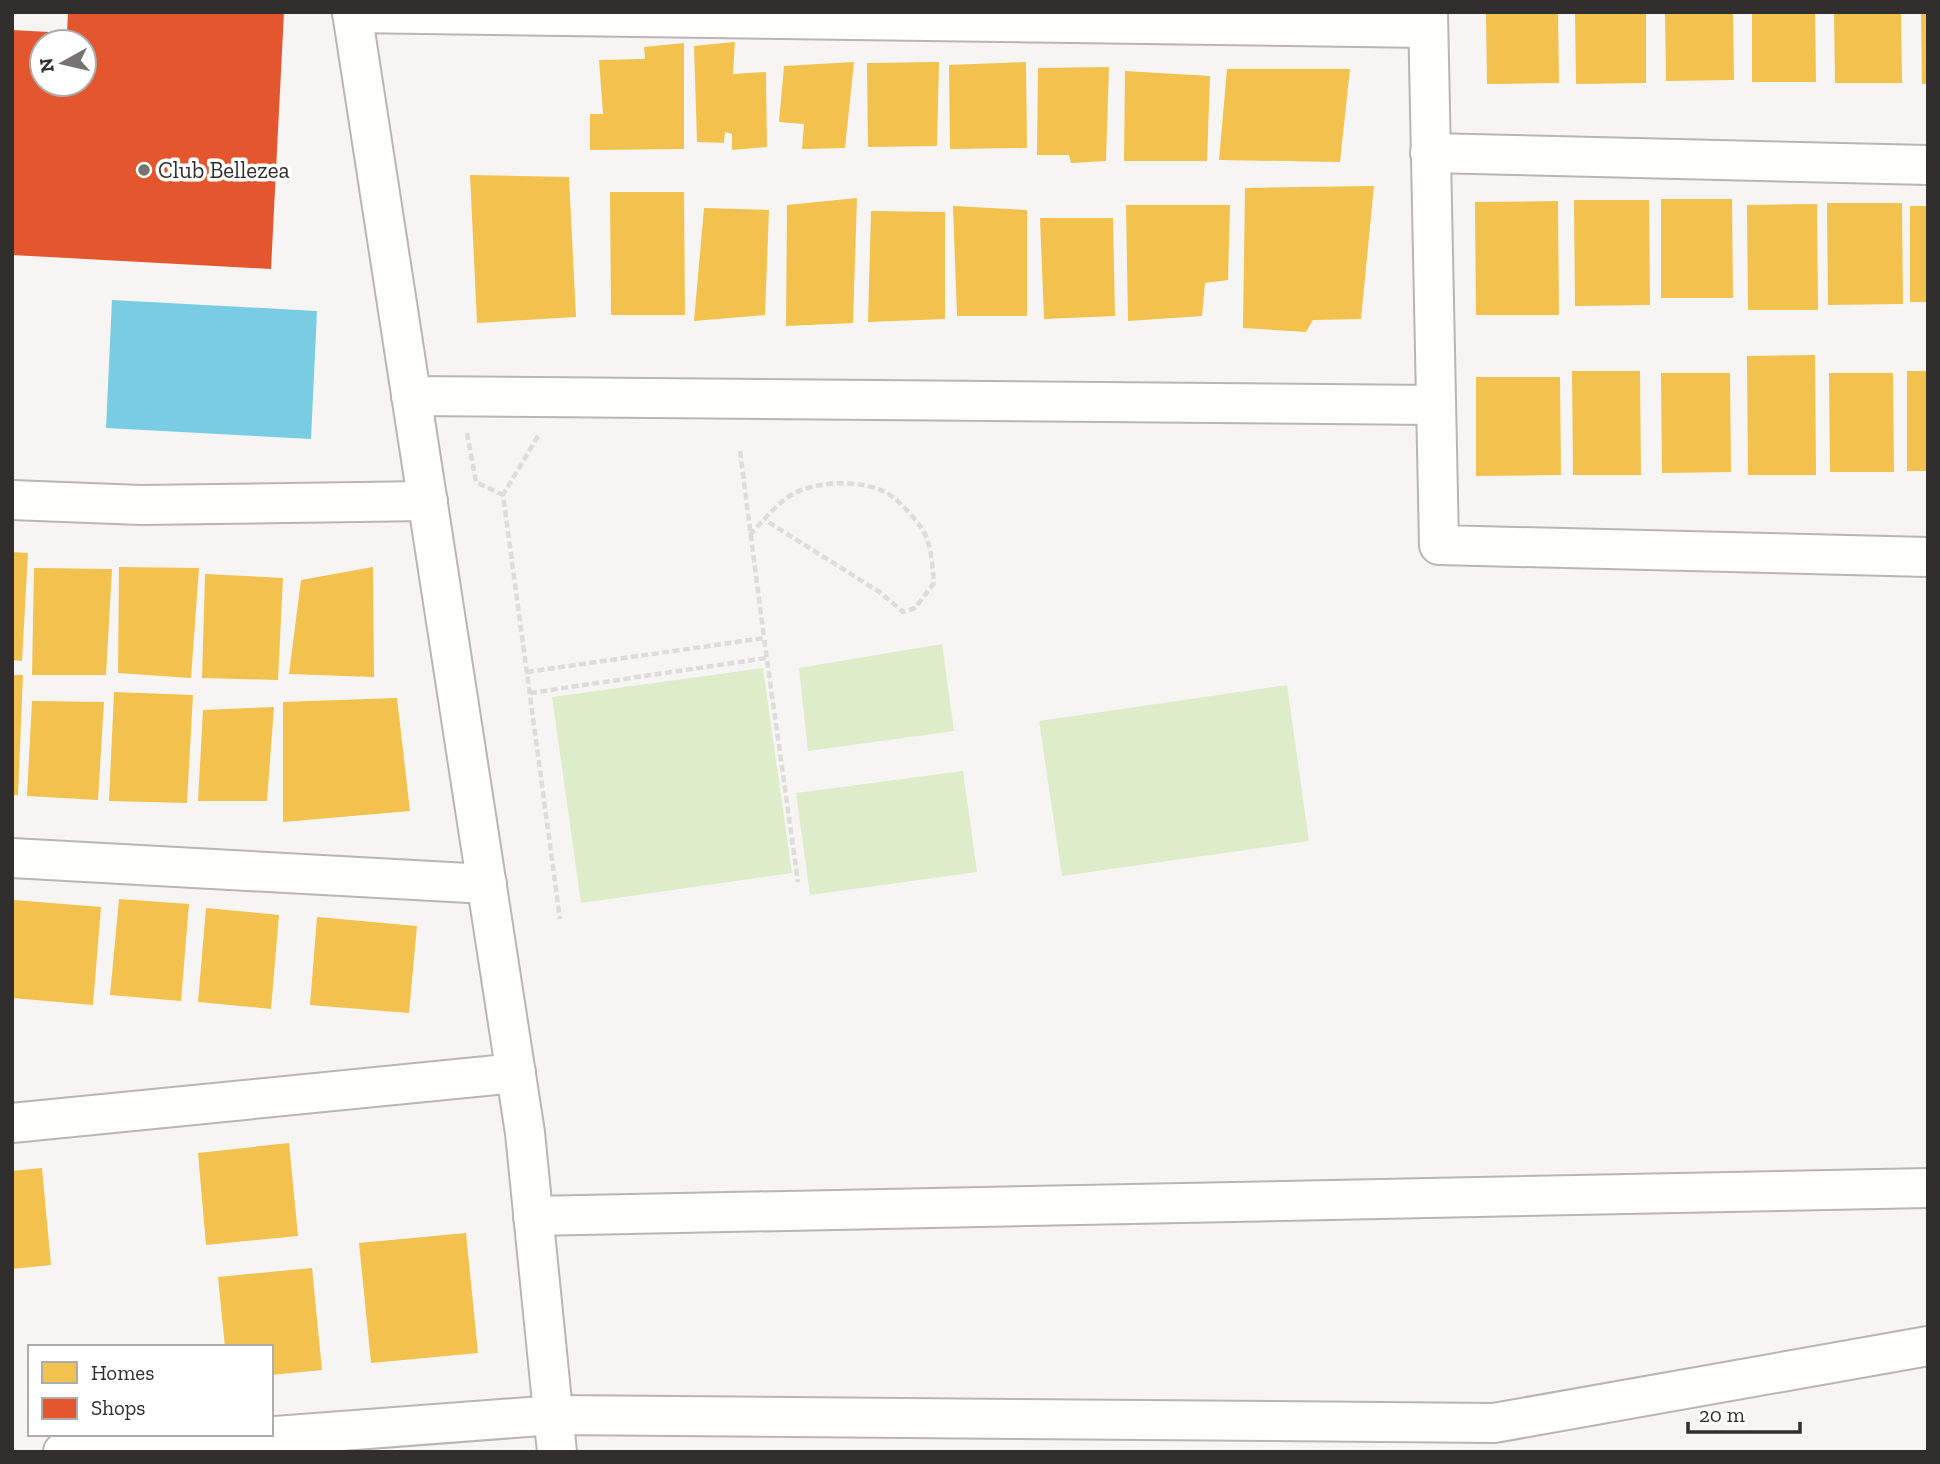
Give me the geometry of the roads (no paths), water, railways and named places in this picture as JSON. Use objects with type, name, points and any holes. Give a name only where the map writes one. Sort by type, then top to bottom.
[{"type":"street","points":[[555,1433],[516,1073],[352,13],[1428,20],[1439,545],[1928,557]]},
{"type":"street","points":[[1430,153],[1928,165]]},
{"type":"street","points":[[411,396],[1436,405]]},
{"type":"street","points":[[12,500],[141,505],[428,501]]},
{"type":"street","points":[[12,858],[487,884]]},
{"type":"street","points":[[12,1123],[516,1073]]},
{"type":"street","points":[[533,1216],[1928,1188]]},
{"type":"street","points":[[63,1452],[555,1433],[1494,1423],[1928,1346]]},
{"type":"water","points":[[112,300],[317,311],[311,439],[106,428]]},
{"type":"place","name":"Club Bellezea","points":[[144,170]]}]
